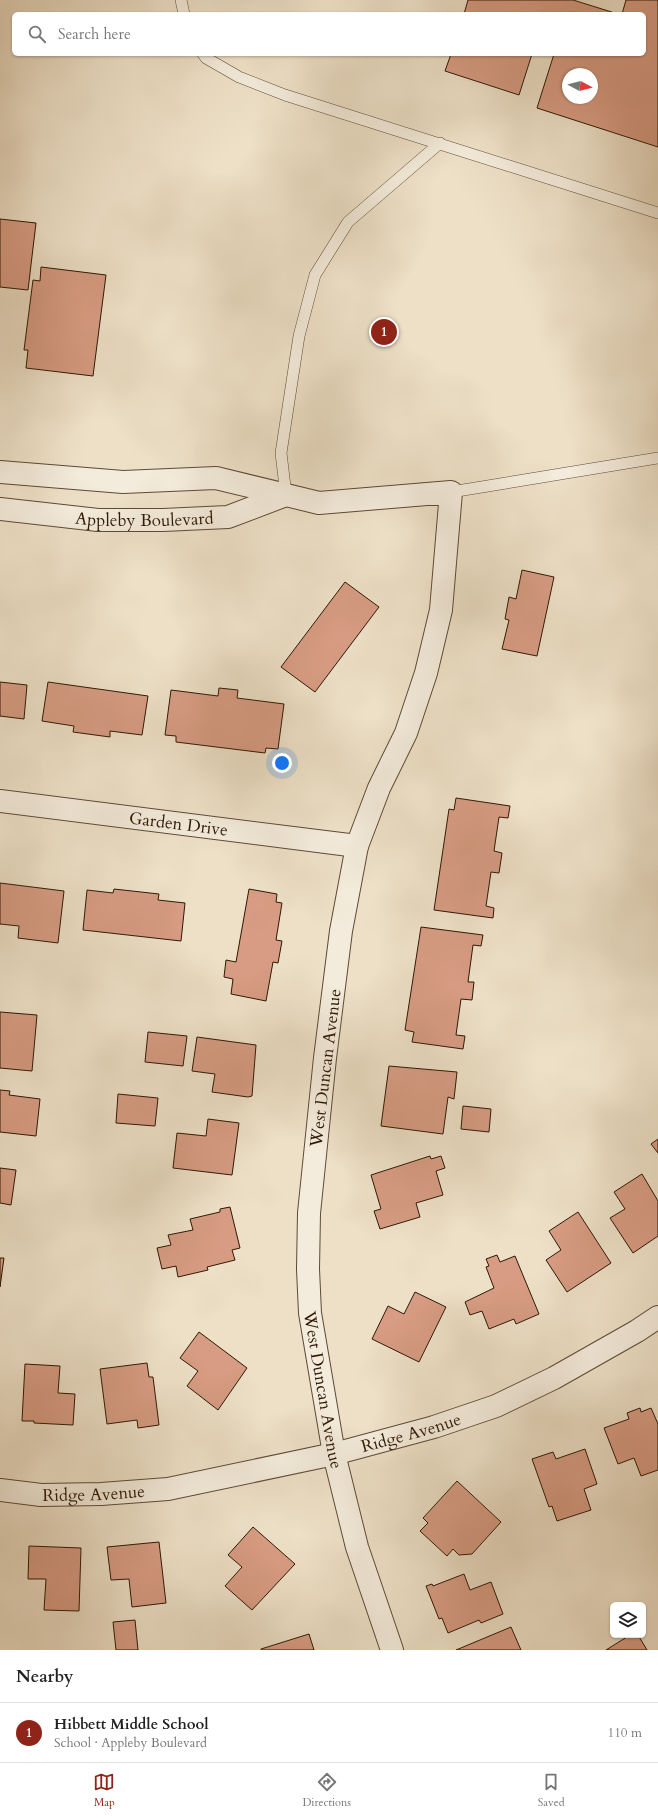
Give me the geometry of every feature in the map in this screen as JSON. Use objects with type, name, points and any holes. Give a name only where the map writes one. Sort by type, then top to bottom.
[{"type":"street","name":"Appleby Boulevard","points":[[0,472],[123,482],[216,478],[319,504],[451,492]]},
{"type":"street","name":"West Duncan Avenue","points":[[392,1650],[357,1547],[334,1454],[310,1313],[308,1269],[309,1213],[325,1058],[339,946],[357,846],[379,788],[406,733],[426,673],[441,610],[451,492]]},
{"type":"street","name":"Appleby Boulevard","points":[[0,509],[98,520],[170,520],[228,517],[286,496]]},
{"type":"street","name":"Garden Drive","points":[[0,801],[357,846]]},
{"type":"street","name":"Ridge Avenue","points":[[0,1490],[41,1495],[101,1494],[168,1489],[334,1454],[434,1427],[496,1406],[554,1378],[637,1331],[658,1317]]},
{"type":"lane","points":[[182,0],[184,12]]},
{"type":"lane","points":[[204,56],[239,77],[285,95],[658,213]]},
{"type":"lane","points":[[286,496],[281,453],[299,336],[315,275],[348,222],[440,143]]},
{"type":"lane","points":[[451,492],[658,458]]},
{"type":"building","points":[[468,0],[573,0],[612,12],[465,12]]},
{"type":"building","points":[[626,0],[658,0],[658,147],[537,108],[553,56],[646,56],[646,12],[623,12]]},
{"type":"building","points":[[450,56],[531,56],[519,95],[445,71]]},
{"type":"building","points":[[0,219],[36,223],[28,290],[0,287]]},
{"type":"building","points":[[41,267],[106,275],[93,376],[26,368],[28,350],[24,350],[33,280],[40,281]]},
{"type":"building","points":[[522,570],[554,577],[537,656],[502,649],[509,620],[505,619],[509,597],[516,599]]},
{"type":"building","points":[[345,582],[379,607],[315,692],[281,667]]},
{"type":"building","points":[[0,682],[27,685],[24,719],[0,716]]},
{"type":"building","points":[[48,682],[148,696],[142,735],[110,731],[110,737],[73,732],[74,726],[42,721]]},
{"type":"building","points":[[219,688],[238,690],[237,698],[284,704],[278,749],[266,748],[265,753],[176,742],[176,736],[165,735],[171,690],[218,696]]},
{"type":"building","points":[[456,798],[510,806],[508,818],[499,817],[494,851],[502,853],[499,873],[491,872],[486,906],[494,908],[493,918],[434,910],[449,809],[454,810]]},
{"type":"building","points":[[0,883],[64,891],[58,943],[18,938],[19,926],[0,924]]},
{"type":"building","points":[[114,889],[159,894],[158,900],[185,903],[181,941],[83,930],[87,890],[113,893]]},
{"type":"building","points":[[249,889],[277,894],[276,902],[282,903],[276,940],[282,941],[278,963],[273,962],[266,1001],[231,994],[233,979],[224,977],[226,960],[236,962]]},
{"type":"building","points":[[421,927],[483,935],[481,946],[473,945],[468,982],[474,982],[472,1000],[461,999],[456,1035],[465,1036],[463,1049],[412,1042],[414,1032],[405,1030]]},
{"type":"building","points":[[0,1012],[37,1015],[32,1071],[0,1068]]},
{"type":"building","points":[[148,1032],[187,1036],[183,1066],[145,1062]]},
{"type":"building","points":[[197,1037],[256,1045],[252,1096],[248,1097],[212,1092],[215,1074],[192,1071]]},
{"type":"building","points":[[389,1066],[457,1072],[454,1099],[448,1097],[443,1134],[381,1126]]},
{"type":"building","points":[[0,1090],[10,1091],[9,1095],[40,1099],[36,1136],[0,1132]]},
{"type":"building","points":[[118,1094],[158,1098],[155,1126],[116,1123]]},
{"type":"building","points":[[463,1106],[491,1109],[489,1132],[461,1129]]},
{"type":"building","points":[[208,1119],[239,1123],[232,1175],[173,1168],[177,1133],[206,1136]]},
{"type":"building","points":[[658,1139],[658,1153],[651,1144]]},
{"type":"building","points":[[430,1156],[431,1159],[441,1156],[445,1168],[436,1171],[443,1195],[416,1203],[420,1217],[380,1229],[374,1211],[381,1209],[371,1175]]},
{"type":"building","points":[[0,1168],[16,1170],[11,1205],[0,1203]]},
{"type":"building","points":[[642,1174],[658,1201],[658,1236],[633,1253],[610,1218],[625,1209],[614,1192]]},
{"type":"building","points":[[230,1207],[240,1248],[232,1250],[235,1260],[207,1267],[208,1270],[178,1277],[176,1266],[162,1269],[157,1248],[171,1245],[168,1235],[193,1230],[190,1219],[220,1212],[220,1209]]},
{"type":"building","points":[[578,1212],[611,1263],[567,1292],[546,1260],[561,1250],[549,1231]]},
{"type":"building","points":[[497,1255],[500,1262],[515,1256],[539,1314],[516,1324],[514,1319],[489,1329],[482,1311],[470,1315],[465,1302],[494,1288],[486,1267],[489,1266],[486,1259]]},
{"type":"building","points":[[0,1258],[4,1258],[0,1287]]},
{"type":"building","points":[[415,1292],[446,1307],[419,1362],[372,1339],[388,1306],[404,1314]]},
{"type":"building","points":[[199,1332],[247,1368],[218,1410],[187,1386],[198,1371],[180,1358]]},
{"type":"building","points":[[147,1363],[149,1377],[153,1377],[159,1425],[138,1428],[137,1420],[107,1424],[100,1369]]},
{"type":"building","points":[[25,1364],[60,1366],[58,1393],[75,1394],[73,1425],[22,1421]]},
{"type":"building","points":[[640,1408],[641,1412],[651,1408],[658,1424],[658,1470],[641,1476],[634,1458],[618,1464],[604,1428],[629,1419],[627,1413]]},
{"type":"building","points":[[585,1449],[597,1484],[584,1489],[591,1510],[557,1521],[552,1506],[549,1507],[532,1459],[553,1452],[556,1459]]},
{"type":"building","points":[[457,1481],[501,1522],[472,1554],[459,1555],[453,1549],[447,1556],[420,1531],[428,1523],[423,1518]]},
{"type":"building","points":[[253,1527],[295,1564],[252,1610],[225,1586],[242,1567],[228,1555]]},
{"type":"building","points":[[159,1542],[166,1603],[132,1607],[129,1579],[111,1580],[107,1547]]},
{"type":"building","points":[[29,1546],[81,1548],[79,1611],[44,1610],[46,1579],[28,1579]]},
{"type":"building","points":[[464,1574],[470,1590],[491,1582],[503,1614],[481,1623],[479,1620],[448,1633],[442,1618],[439,1619],[426,1586],[432,1584],[433,1586]]},
{"type":"building","points":[[135,1620],[138,1650],[116,1650],[113,1622]]},
{"type":"building","points":[[511,1627],[521,1650],[456,1650]]},
{"type":"building","points":[[309,1634],[314,1650],[261,1650],[261,1649]]},
{"type":"building","points":[[625,1638],[640,1638],[647,1650],[606,1650]]},
{"type":"place","name":"Hibbett Middle School","points":[[384,332]]}]
